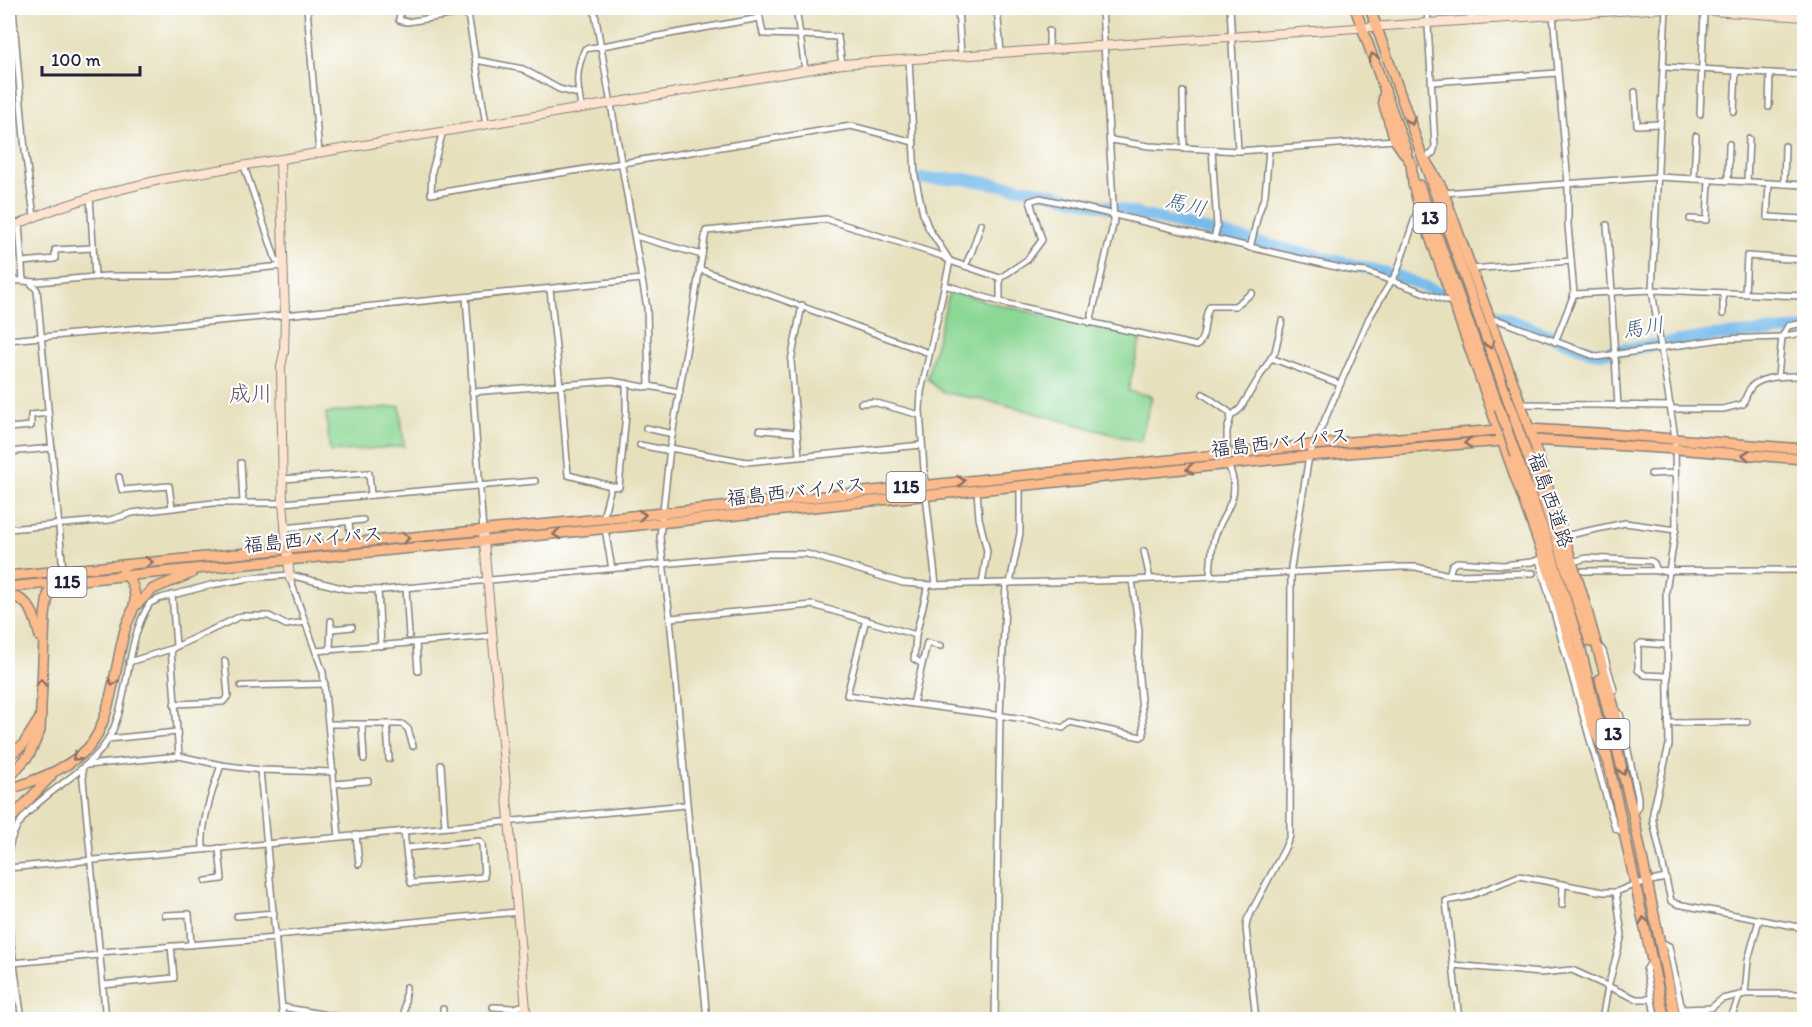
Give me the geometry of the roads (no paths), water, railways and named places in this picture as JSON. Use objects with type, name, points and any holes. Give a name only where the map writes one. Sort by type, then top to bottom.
[{"type":"highway","name":"福島西道路","points":[[1355,8],[1548,543],[1580,646],[1625,834],[1665,1020]]},
{"type":"highway","name":"福島西道路","points":[[1370,8],[1557,540],[1591,645],[1633,814],[1676,1020]]},
{"type":"highway","points":[[1384,90],[1383,101],[1395,140],[1411,163],[1413,184],[1419,206],[1503,441],[1541,557],[1555,589],[1596,736],[1608,761]]},
{"type":"highway","points":[[1424,158],[1444,193],[1533,440],[1572,562],[1617,718],[1615,738]]},
{"type":"highway","name":"福島西バイパス","points":[[8,587],[605,529],[662,518],[925,485],[1312,445],[1498,430],[1529,429],[1675,438],[1804,449]]},
{"type":"highway","name":"福島西バイパス","points":[[8,576],[603,518],[662,518],[926,496],[1309,456],[1503,441],[1533,440],[1804,459]]},
{"type":"highway","points":[[8,790],[69,764],[87,749],[100,728],[127,625],[134,607],[133,586],[127,575],[113,565]]},
{"type":"highway","points":[[134,607],[153,589],[162,584],[217,566]]},
{"type":"highway","points":[[8,779],[29,755],[40,731],[42,648],[46,606],[51,584],[63,570]]},
{"type":"highway","points":[[8,595],[21,599],[29,605],[35,617],[42,648]]},
{"type":"highway","points":[[8,756],[23,745],[40,718]]},
{"type":"highway","points":[[8,822],[57,770]]},
{"type":"street","points":[[13,8],[25,151],[34,216]]},
{"type":"street","points":[[308,8],[319,153]]},
{"type":"street","points":[[401,8],[399,20],[407,22],[468,10],[486,124]]},
{"type":"street","points":[[594,8],[648,318],[649,386]]},
{"type":"street","points":[[758,8],[763,34],[838,37],[842,64]]},
{"type":"street","points":[[796,8],[805,70]]},
{"type":"street","points":[[958,8],[961,55]]},
{"type":"street","points":[[996,8],[1001,52]]},
{"type":"street","points":[[1090,323],[1114,221],[1102,8]]},
{"type":"street","points":[[1230,8],[1238,151]]},
{"type":"street","points":[[1424,158],[1433,153],[1436,146],[1427,8]]},
{"type":"street","points":[[1666,8],[1652,290],[1675,438],[1676,530],[1666,592],[1669,745],[1653,812],[1653,821],[1671,901],[1804,928]]},
{"type":"street","points":[[8,229],[34,216],[90,197],[164,179],[842,64],[1377,27],[1554,12],[1666,8],[1704,11],[1778,11],[1804,17]]},
{"type":"street","points":[[1700,114],[1704,11]]},
{"type":"street","points":[[1554,12],[1557,73],[1568,183],[1574,294],[1556,340]]},
{"type":"street","points":[[581,107],[578,65],[585,49],[760,18]]},
{"type":"street","points":[[1049,31],[1049,49]]},
{"type":"street","points":[[909,59],[915,176],[923,214],[929,229],[950,261],[921,392],[920,415],[925,485]]},
{"type":"street","points":[[476,60],[523,69],[559,88],[579,94]]},
{"type":"street","points":[[1664,67],[1804,75]]},
{"type":"street","points":[[1734,112],[1736,71]]},
{"type":"street","points":[[1432,82],[1557,73]]},
{"type":"street","points":[[1768,107],[1770,73]]},
{"type":"street","points":[[1183,92],[1184,148]]},
{"type":"street","points":[[1635,92],[1637,125],[1660,124]]},
{"type":"street","points":[[443,131],[432,171],[431,194],[851,126],[914,142]]},
{"type":"street","points":[[1694,179],[1696,136]]},
{"type":"street","points":[[1747,182],[1749,139]]},
{"type":"street","points":[[1111,140],[1238,151],[1395,140]]},
{"type":"street","points":[[1728,181],[1729,144]]},
{"type":"street","points":[[1784,184],[1785,146]]},
{"type":"street","points":[[1250,246],[1265,195],[1269,149]]},
{"type":"street","points":[[1212,150],[1217,227],[1215,236]]},
{"type":"street","points":[[280,160],[285,315],[281,367],[284,528],[290,577],[325,684],[339,837]]},
{"type":"street","points":[[244,166],[276,260],[283,265]]},
{"type":"street","points":[[1444,193],[1658,177],[1804,185]]},
{"type":"street","points":[[1690,219],[1707,220],[1709,180]]},
{"type":"street","points":[[1769,183],[1767,218],[1804,219]]},
{"type":"street","points":[[90,197],[95,277]]},
{"type":"street","points":[[1000,278],[1027,260],[1042,240],[1030,201],[1040,198],[1215,236],[1353,271],[1394,277],[1454,303]]},
{"type":"street","points":[[1256,1020],[1246,928],[1247,920],[1290,836],[1291,571],[1309,456],[1369,318],[1394,277],[1419,206]]},
{"type":"street","points":[[707,1020],[670,618],[660,537],[670,450],[706,231],[826,219],[942,256],[950,261],[1000,278]]},
{"type":"street","points":[[19,223],[23,281]]},
{"type":"street","points":[[965,266],[981,224]]},
{"type":"street","points":[[1607,225],[1618,406]]},
{"type":"street","points":[[635,236],[702,255]]},
{"type":"street","points":[[22,262],[55,259],[55,250],[92,248]]},
{"type":"street","points":[[1745,294],[1747,256],[1804,260]]},
{"type":"street","points":[[1471,269],[1571,261]]},
{"type":"street","points":[[8,280],[30,282],[95,277],[172,276],[283,265]]},
{"type":"street","points":[[699,269],[929,353]]},
{"type":"street","points":[[1000,278],[1000,302]]},
{"type":"street","points":[[8,340],[550,290],[642,279]]},
{"type":"street","points":[[30,282],[37,290],[63,570]]},
{"type":"street","points":[[945,285],[1000,302],[1197,346],[1202,338],[1210,306],[1235,306],[1252,293]]},
{"type":"street","points":[[550,290],[568,475],[619,487],[626,414],[626,383]]},
{"type":"street","points":[[1574,294],[1652,290],[1804,296]]},
{"type":"street","points":[[1723,293],[1723,314]]},
{"type":"street","points":[[466,297],[487,580],[527,1020]]},
{"type":"street","points":[[799,456],[791,361],[802,305]]},
{"type":"street","points":[[1490,319],[1556,340],[1596,357],[1661,345],[1804,333]]},
{"type":"street","points":[[1227,454],[1227,431],[1231,416],[1240,409],[1275,352],[1282,321]]},
{"type":"street","points":[[1778,376],[1783,334],[1788,326],[1804,323]]},
{"type":"street","points":[[1271,358],[1340,384]]},
{"type":"street","points":[[1521,404],[1723,408],[1743,404],[1752,386],[1778,376],[1804,376]]},
{"type":"street","points":[[472,393],[612,381],[680,392]]},
{"type":"street","points":[[1203,394],[1229,412],[1231,416]]},
{"type":"street","points":[[861,403],[873,402],[920,415]]},
{"type":"street","points":[[8,428],[31,426],[31,415],[48,414]]},
{"type":"street","points":[[646,428],[673,435]]},
{"type":"street","points":[[760,430],[797,433]]},
{"type":"street","points":[[640,445],[747,462],[922,445]]},
{"type":"street","points":[[8,452],[52,448]]},
{"type":"street","points":[[241,463],[243,503]]},
{"type":"street","points":[[1210,576],[1214,541],[1235,491],[1233,475],[1228,465]]},
{"type":"street","points":[[282,479],[369,473],[371,495]]},
{"type":"street","points":[[1651,474],[1676,473]]},
{"type":"street","points":[[119,477],[122,490],[169,486],[172,508]]},
{"type":"street","points":[[8,529],[110,520],[127,513],[213,503],[283,503],[535,481]]},
{"type":"street","points":[[603,518],[611,486]]},
{"type":"street","points":[[995,1020],[1000,716],[1008,583],[1020,533],[1020,487]]},
{"type":"street","points":[[977,491],[987,551],[982,584]]},
{"type":"street","points":[[926,496],[936,585]]},
{"type":"street","points":[[284,528],[363,520]]},
{"type":"street","points":[[349,522],[351,543]]},
{"type":"street","points":[[1564,536],[1625,523],[1676,530]]},
{"type":"street","points":[[605,529],[612,569]]},
{"type":"street","points":[[1144,551],[1150,579]]},
{"type":"street","points":[[8,856],[13,832],[20,822],[35,806],[85,767],[108,739],[117,720],[138,625],[145,610],[154,601],[172,595],[250,578],[290,577],[346,589],[378,590],[796,553],[807,554],[903,583],[928,585],[1132,580],[1416,567],[1449,574],[1533,573]]},
{"type":"street","points":[[1449,574],[1452,565],[1457,562],[1503,565],[1541,557],[1615,828],[1625,834]]},
{"type":"street","points":[[1572,562],[1587,558],[1651,561],[1658,571]]},
{"type":"street","points":[[1583,571],[1804,570]]},
{"type":"street","points":[[866,619],[848,695],[1032,720],[1063,728],[1070,722],[1141,737],[1144,735],[1138,666],[1139,631],[1132,580]]},
{"type":"street","points":[[921,663],[914,658],[916,634],[928,585]]},
{"type":"street","points":[[406,588],[409,636]]},
{"type":"street","points":[[378,590],[381,646]]},
{"type":"street","points":[[172,595],[174,704],[179,756]]},
{"type":"street","points":[[670,618],[813,605],[916,634]]},
{"type":"street","points":[[129,662],[173,648],[241,616],[268,616],[286,626],[304,622]]},
{"type":"street","points":[[330,650],[331,621]]},
{"type":"street","points":[[332,629],[352,627]]},
{"type":"street","points":[[316,651],[492,636]]},
{"type":"street","points":[[1596,642],[1603,651],[1624,729],[1638,797],[1638,806],[1633,814]]},
{"type":"street","points":[[416,643],[418,671]]},
{"type":"street","points":[[913,704],[927,643],[941,646]]},
{"type":"street","points":[[1667,645],[1641,643],[1638,646],[1637,665],[1638,670],[1645,675],[1668,676]]},
{"type":"street","points":[[174,704],[224,702],[228,696],[225,661]]},
{"type":"street","points":[[241,686],[325,684]]},
{"type":"street","points":[[1668,723],[1747,722]]},
{"type":"street","points":[[329,724],[404,725],[408,729],[413,746]]},
{"type":"street","points":[[387,725],[389,759]]},
{"type":"street","points":[[362,726],[364,759]]},
{"type":"street","points":[[108,739],[177,732]]},
{"type":"street","points":[[85,767],[179,756],[260,770],[334,772]]},
{"type":"street","points":[[203,849],[202,835],[210,798],[221,765]]},
{"type":"street","points":[[441,765],[445,827]]},
{"type":"street","points":[[85,767],[106,1020]]},
{"type":"street","points":[[260,770],[283,1020]]},
{"type":"street","points":[[335,784],[368,781]]},
{"type":"street","points":[[8,868],[686,805]]},
{"type":"street","points":[[404,831],[406,848],[411,883],[484,877],[482,844],[479,841],[406,848]]},
{"type":"street","points":[[356,835],[359,864]]},
{"type":"street","points":[[206,881],[222,879],[219,848]]},
{"type":"street","points":[[1459,1020],[1446,901],[1467,897],[1519,876],[1604,892],[1616,892],[1636,884],[1666,878]]},
{"type":"street","points":[[1562,905],[1563,884]]},
{"type":"street","points":[[1602,1020],[1622,935],[1616,892]]},
{"type":"street","points":[[12,963],[518,912]]},
{"type":"street","points":[[237,916],[274,913]]},
{"type":"street","points":[[165,915],[189,914],[191,945]]},
{"type":"street","points":[[1730,1020],[1742,994],[1759,920]]},
{"type":"street","points":[[8,923],[22,1020]]},
{"type":"street","points":[[1660,942],[1669,946],[1684,1020]]},
{"type":"street","points":[[103,985],[174,978],[171,946]]},
{"type":"street","points":[[1652,961],[1646,970],[1656,1020]]},
{"type":"street","points":[[1453,965],[1540,973],[1572,970],[1636,999],[1652,999]]},
{"type":"street","points":[[404,1020],[406,987]]},
{"type":"street","points":[[1682,1009],[1711,1008],[1722,999],[1742,994],[1804,994]]},
{"type":"street","points":[[493,1006],[514,1008],[526,1005]]},
{"type":"street","points":[[282,1007],[355,1020]]},
{"type":"street","points":[[443,1009],[443,1020]]},
{"type":"waterway","name":"馬川","points":[[918,179],[963,179],[1040,191],[1396,275],[1440,293]]},
{"type":"waterway","name":"馬川","points":[[1494,314],[1579,347],[1602,353],[1712,336],[1804,329]]},
{"type":"district","name":"成川","points":[[251,393]]}]
